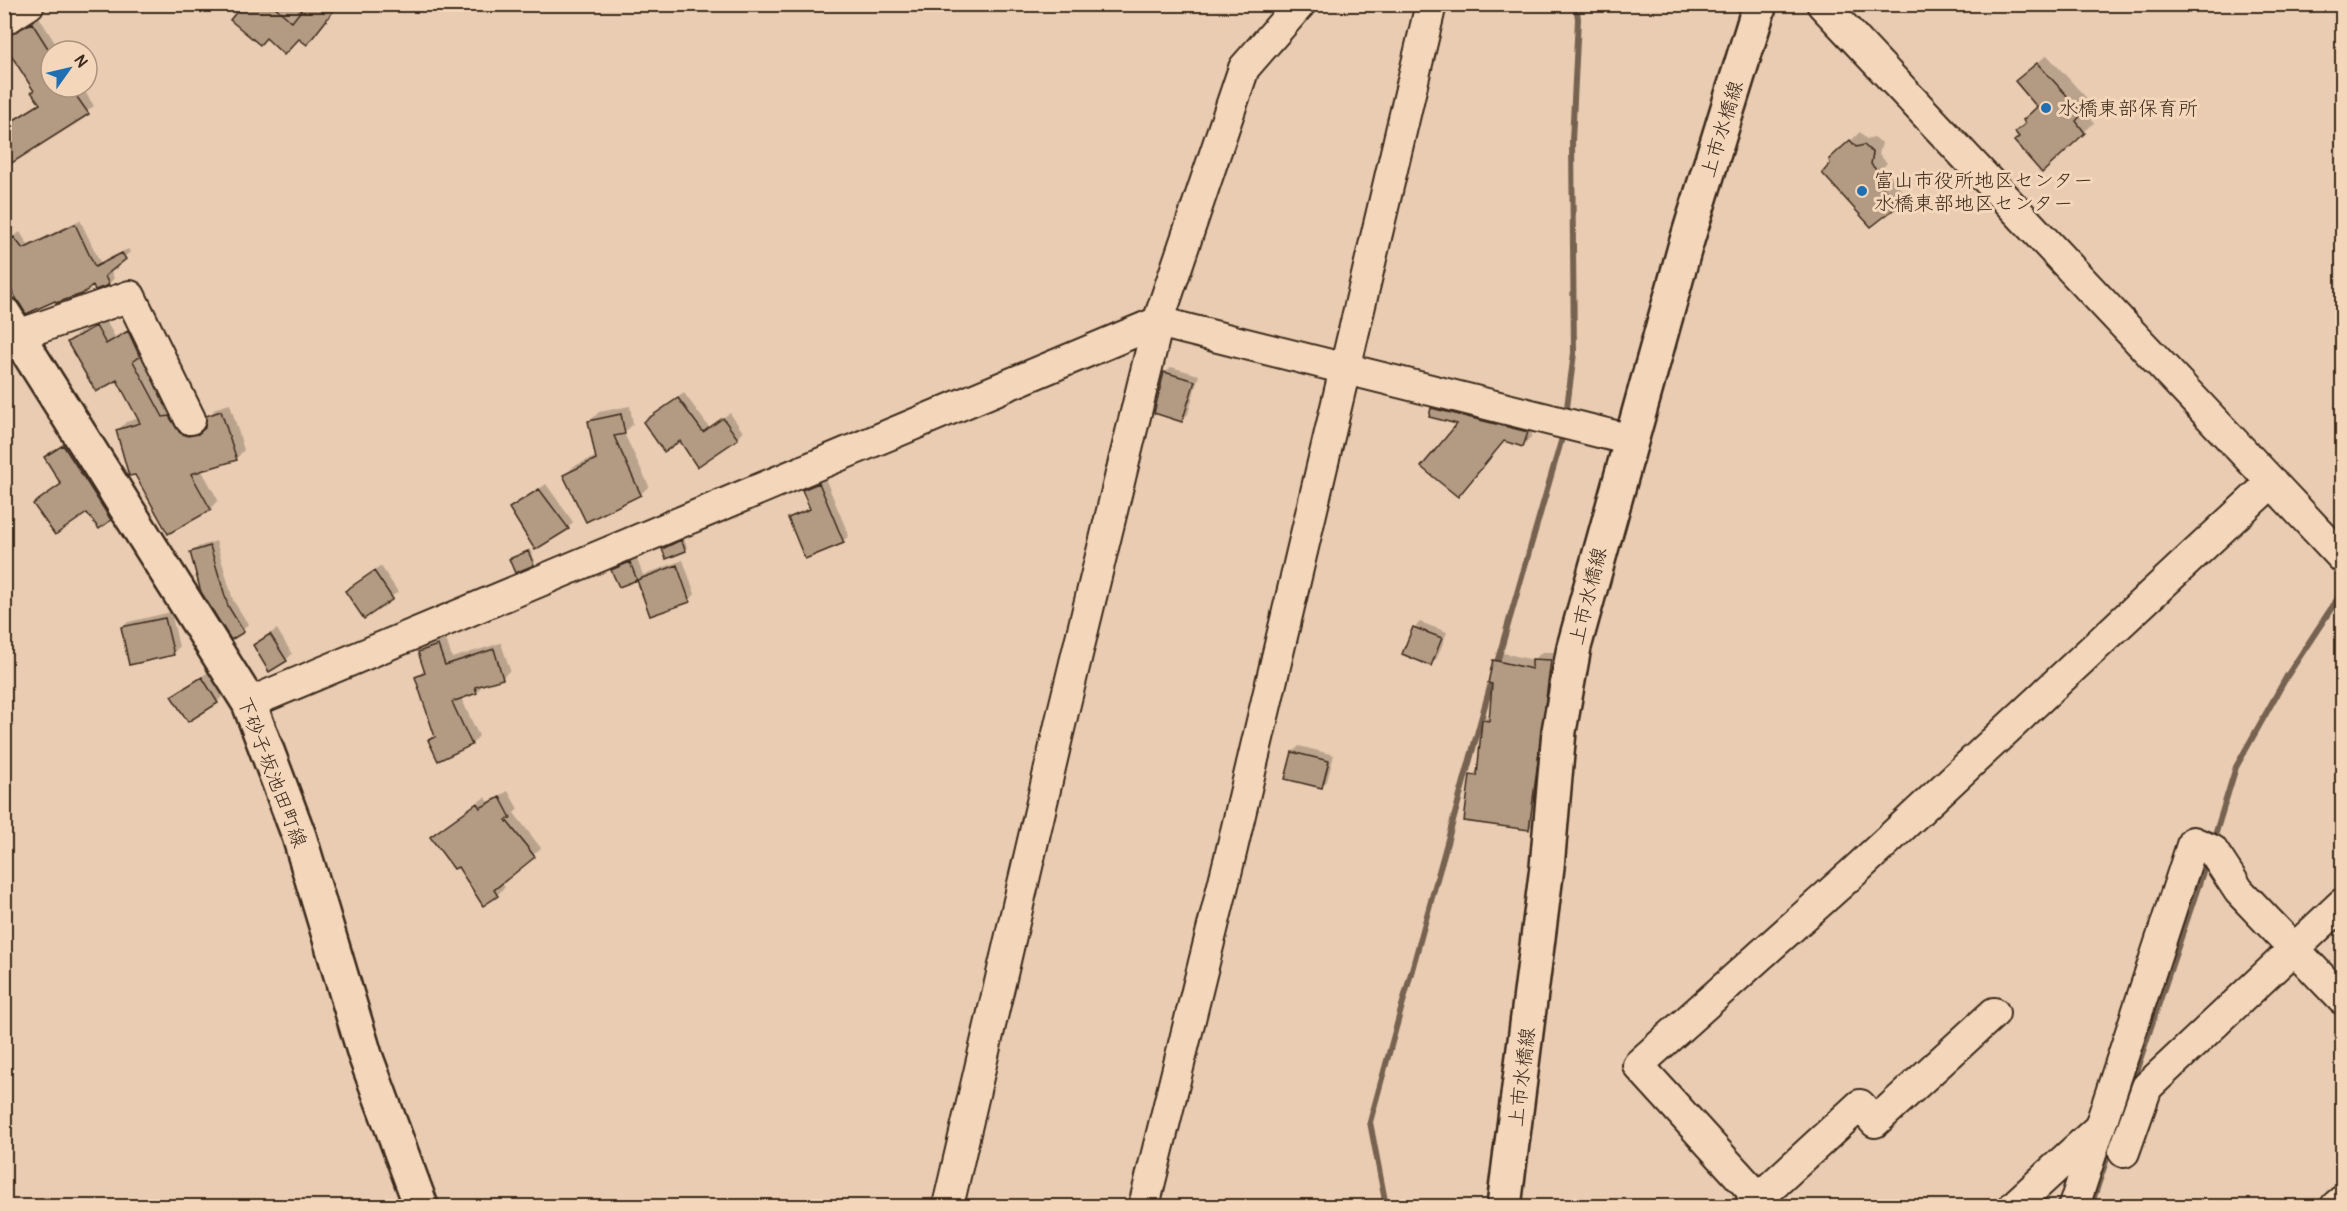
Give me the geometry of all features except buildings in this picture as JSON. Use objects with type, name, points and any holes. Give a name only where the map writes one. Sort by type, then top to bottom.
[{"type":"main road","name":"上市水橋線","points":[[1504,1206],[1547,867],[1560,731],[1574,647],[1631,440],[1664,331],[1685,247],[1760,4]]},
{"type":"main road","name":"下砂子坂池田町線","points":[[11,325],[249,703],[299,836],[365,1055],[421,1206]]},
{"type":"street","points":[[4,20],[29,4]]},
{"type":"street","points":[[948,1206],[1063,712],[1158,322],[1244,68],[1300,4]]},
{"type":"street","points":[[1144,1206],[1230,857],[1431,4]]},
{"type":"street","points":[[1822,4],[2343,557]]},
{"type":"street","points":[[11,325],[130,296],[190,419]]},
{"type":"street","points":[[249,703],[1158,322],[1631,440]]},
{"type":"street","points":[[1994,1013],[1875,1122],[1860,1105],[1759,1204],[1638,1065],[1857,869],[2272,482]]},
{"type":"street","points":[[2074,1206],[2193,842],[2212,850],[2239,891],[2343,999]]},
{"type":"street","points":[[2124,1152],[2147,1087],[2293,948],[2343,904]]},
{"type":"street","points":[[2014,1206],[2101,1127]]},
{"type":"street","points":[[2336,1206],[2343,1201]]},
{"type":"waterway","points":[[1566,415],[1574,353],[1572,141],[1578,19],[1576,4]]},
{"type":"waterway","points":[[1496,666],[1564,431]]},
{"type":"waterway","points":[[2213,842],[2236,767],[2287,676],[2342,592]]},
{"type":"waterway","points":[[1386,1206],[1370,1122],[1493,676]]},
{"type":"waterway","points":[[2091,1206],[2207,860]]},
{"type":"place","name":"水橋東部保育所","points":[[2046,108]]},
{"type":"place","name":"富山市役所地区センター 水橋東部地区センター","points":[[1862,191]]}]
